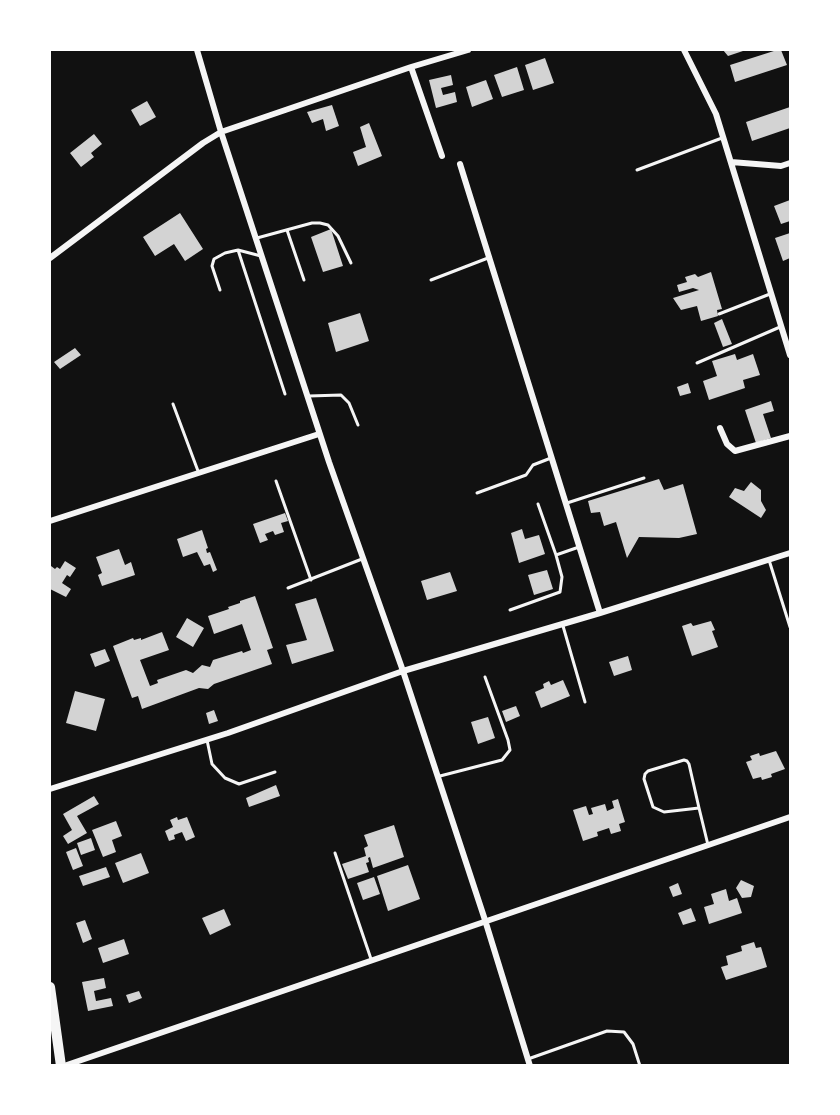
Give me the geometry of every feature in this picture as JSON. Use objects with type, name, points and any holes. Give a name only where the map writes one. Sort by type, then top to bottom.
[{"type":"highway","points":[[50,987],[62,1065]]},
{"type":"street","points":[[197,50],[221,132],[319,434],[403,671],[529,1062]]},
{"type":"street","points":[[50,258],[221,132],[411,66],[468,50]]},
{"type":"street","points":[[684,50],[716,114],[790,355]]},
{"type":"street","points":[[411,66],[442,156]]},
{"type":"street","points":[[731,162],[781,166],[790,163]]},
{"type":"street","points":[[460,164],[600,613]]},
{"type":"street","points":[[720,428],[727,444],[735,451],[790,436]]},
{"type":"street","points":[[50,521],[319,434]]},
{"type":"street","points":[[50,789],[207,740],[403,671],[600,613],[790,553]]},
{"type":"street","points":[[62,1065],[790,817]]},
{"type":"lane","points":[[221,132],[263,256]]},
{"type":"lane","points":[[637,170],[723,138]]},
{"type":"lane","points":[[257,238],[312,223],[328,225],[338,236],[351,263]]},
{"type":"lane","points":[[287,230],[304,280]]},
{"type":"lane","points":[[220,290],[212,266],[214,259],[238,250],[263,256]]},
{"type":"lane","points":[[238,250],[285,394]]},
{"type":"lane","points":[[431,280],[488,258]]},
{"type":"lane","points":[[719,314],[772,293]]},
{"type":"lane","points":[[697,363],[782,327]]},
{"type":"lane","points":[[308,397],[341,395],[349,403],[358,425]]},
{"type":"lane","points":[[173,404],[199,473]]},
{"type":"lane","points":[[477,493],[526,475],[533,465],[553,458]]},
{"type":"lane","points":[[567,502],[644,477]]},
{"type":"lane","points":[[276,481],[311,580]]},
{"type":"lane","points":[[510,610],[560,592],[562,577],[538,504]]},
{"type":"lane","points":[[556,555],[579,547]]},
{"type":"lane","points":[[288,588],[362,559]]},
{"type":"lane","points":[[769,560],[790,627]]},
{"type":"lane","points":[[563,624],[585,702]]},
{"type":"lane","points":[[438,777],[502,760],[510,750],[485,677]]},
{"type":"lane","points":[[207,740],[212,764],[225,778],[239,784],[275,772]]},
{"type":"lane","points":[[699,808],[664,812],[653,807],[644,779],[645,774],[648,771],[687,761],[699,808],[708,845]]},
{"type":"lane","points":[[335,853],[372,961]]},
{"type":"lane","points":[[529,1062],[607,1031],[624,1032],[633,1044],[640,1065]]},
{"type":"building","points":[[723,50],[742,50],[743,51],[728,56]]},
{"type":"building","points":[[781,50],[787,65],[735,82],[730,65]]},
{"type":"building","points":[[545,58],[554,83],[533,90],[525,65]]},
{"type":"building","points":[[517,67],[524,90],[502,97],[494,75]]},
{"type":"building","points":[[451,75],[453,85],[441,88],[443,95],[455,92],[457,102],[436,108],[429,80]]},
{"type":"building","points":[[486,80],[493,99],[472,107],[466,87]]},
{"type":"building","points":[[147,101],[156,117],[140,126],[131,110]]},
{"type":"building","points":[[332,105],[339,126],[326,131],[323,119],[312,123],[307,112]]},
{"type":"building","points":[[790,107],[790,128],[752,141],[746,122]]},
{"type":"building","points":[[369,123],[382,156],[358,166],[353,152],[366,147],[360,127]]},
{"type":"building","points":[[94,134],[102,144],[91,153],[94,157],[81,167],[70,153]]},
{"type":"building","points":[[790,200],[790,221],[781,224],[774,206]]},
{"type":"building","points":[[180,213],[203,249],[185,261],[174,244],[155,256],[143,237]]},
{"type":"building","points":[[331,229],[343,266],[323,272],[311,237]]},
{"type":"building","points":[[790,233],[790,258],[783,261],[775,238]]},
{"type":"building","points":[[711,272],[722,309],[717,310],[718,316],[701,321],[697,306],[681,310],[673,298],[699,290],[693,288],[679,292],[677,285],[687,282],[685,277],[695,274],[698,277]]},
{"type":"building","points":[[360,313],[369,341],[336,352],[328,323]]},
{"type":"building","points":[[722,319],[732,344],[723,347],[714,323]]},
{"type":"building","points":[[75,348],[81,355],[60,369],[54,362]]},
{"type":"building","points":[[735,354],[737,360],[753,354],[760,375],[743,380],[745,388],[709,400],[703,381],[717,376],[712,361]]},
{"type":"building","points":[[688,383],[691,393],[680,396],[677,387]]},
{"type":"building","points":[[771,401],[774,411],[763,414],[771,438],[756,443],[745,410]]},
{"type":"building","points":[[659,479],[664,490],[683,484],[697,534],[679,538],[639,537],[627,558],[616,522],[604,526],[600,512],[591,513],[588,501]]},
{"type":"building","points":[[751,482],[761,490],[761,501],[766,510],[761,518],[729,497],[735,488],[744,491]]},
{"type":"building","points":[[285,513],[288,521],[281,523],[284,532],[275,535],[273,531],[265,534],[268,540],[260,543],[253,524]]},
{"type":"building","points":[[522,529],[525,539],[539,535],[545,554],[519,563],[511,533]]},
{"type":"building","points":[[202,530],[208,548],[207,553],[210,552],[217,570],[213,572],[210,564],[204,566],[197,552],[183,557],[177,539]]},
{"type":"building","points":[[119,549],[125,565],[131,562],[135,575],[102,586],[98,575],[102,573],[96,557]]},
{"type":"building","points":[[65,561],[76,568],[70,577],[67,575],[62,583],[71,589],[66,597],[50,589],[51,566],[60,569]]},
{"type":"building","points":[[547,570],[553,589],[534,595],[528,575]]},
{"type":"building","points":[[450,572],[457,591],[427,600],[421,581]]},
{"type":"building","points":[[255,596],[273,648],[267,650],[272,664],[214,684],[208,689],[199,688],[142,709],[138,696],[132,698],[113,646],[133,638],[134,640],[141,638],[141,640],[162,632],[169,650],[140,660],[150,686],[158,683],[157,680],[186,670],[193,673],[202,665],[210,667],[213,660],[251,650],[242,624],[214,634],[208,616]]},
{"type":"building","points":[[316,598],[334,651],[292,664],[286,645],[307,640],[295,604]]},
{"type":"building","points":[[187,618],[204,628],[193,647],[176,637]]},
{"type":"building","points":[[711,621],[718,647],[692,656],[682,626],[691,623],[693,626]]},
{"type":"building","points":[[105,649],[110,661],[95,667],[90,654]]},
{"type":"building","points":[[628,656],[632,670],[614,676],[609,662]]},
{"type":"building","points":[[563,680],[570,696],[541,708],[535,692],[544,688],[543,684],[549,681],[551,685]]},
{"type":"building","points":[[75,691],[105,699],[96,731],[66,723]]},
{"type":"building","points":[[516,706],[520,716],[506,722],[502,711]]},
{"type":"building","points":[[214,710],[218,721],[209,724],[206,713]]},
{"type":"building","points":[[488,717],[495,738],[478,744],[471,722]]},
{"type":"building","points":[[776,751],[785,769],[771,774],[772,777],[762,780],[761,777],[753,779],[746,762],[752,760],[750,756],[759,753],[760,756]]},
{"type":"building","points":[[276,785],[280,796],[249,807],[246,798]]},
{"type":"building","points":[[94,796],[99,804],[77,816],[87,833],[68,844],[63,836],[72,830],[63,814]]},
{"type":"building","points":[[618,799],[625,822],[619,824],[621,831],[611,834],[609,828],[597,832],[598,836],[583,841],[573,810],[586,806],[589,815],[593,814],[591,808],[605,804],[607,811],[614,808],[612,801]]},
{"type":"building","points":[[177,817],[178,820],[187,817],[195,837],[186,841],[182,832],[174,835],[175,839],[169,841],[165,831],[173,827],[170,820]]},
{"type":"building","points":[[116,821],[122,836],[112,840],[116,852],[103,857],[92,830]]},
{"type":"building","points":[[394,825],[404,857],[373,868],[370,857],[369,862],[366,863],[369,872],[348,879],[342,864],[366,856],[364,848],[368,846],[364,835]]},
{"type":"building","points":[[91,838],[95,850],[81,855],[77,843]]},
{"type":"building","points":[[76,848],[83,866],[73,870],[66,852]]},
{"type":"building","points":[[141,853],[149,873],[123,883],[115,863]]},
{"type":"building","points":[[408,865],[420,899],[388,911],[377,876]]},
{"type":"building","points":[[106,867],[110,877],[83,886],[79,876]]},
{"type":"building","points":[[374,877],[380,894],[363,900],[357,883]]},
{"type":"building","points":[[741,880],[754,886],[751,897],[742,898],[736,888]]},
{"type":"building","points":[[678,883],[682,894],[673,897],[669,887]]},
{"type":"building","points":[[726,889],[729,901],[737,898],[742,913],[709,924],[704,907],[714,904],[711,894]]},
{"type":"building","points":[[691,908],[696,921],[683,925],[678,913]]},
{"type":"building","points":[[224,909],[231,925],[210,935],[202,918]]},
{"type":"building","points":[[85,920],[92,939],[83,943],[76,923]]},
{"type":"building","points":[[124,939],[129,954],[103,963],[98,948]]},
{"type":"building","points":[[754,942],[756,948],[761,947],[767,967],[726,980],[721,967],[728,965],[726,956],[742,951],[741,946]]},
{"type":"building","points":[[104,978],[106,988],[94,991],[96,1001],[111,998],[113,1006],[88,1011],[82,982]]},
{"type":"building","points":[[139,991],[142,998],[129,1003],[126,995]]}]
